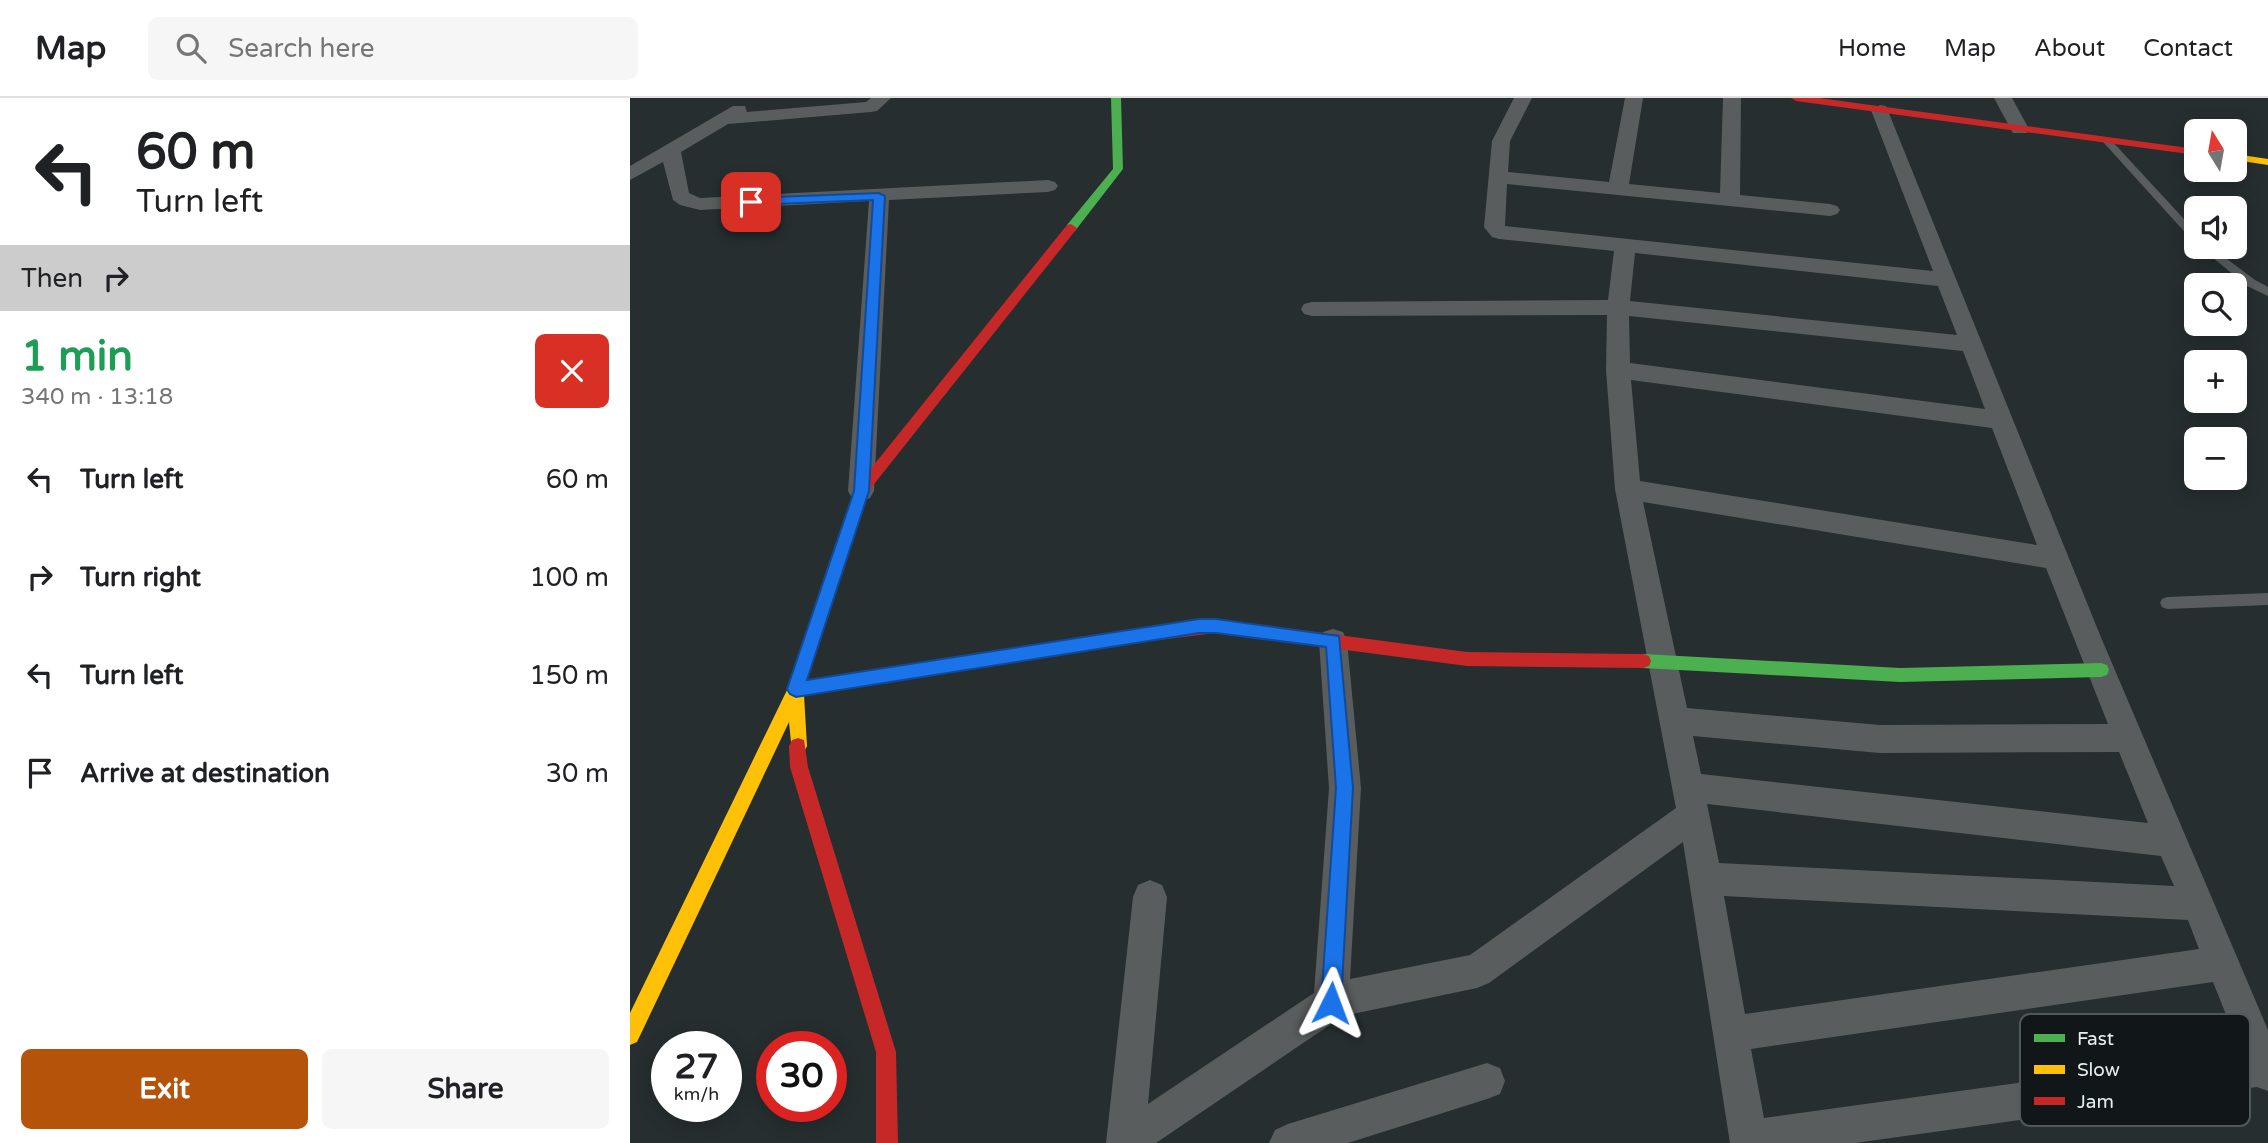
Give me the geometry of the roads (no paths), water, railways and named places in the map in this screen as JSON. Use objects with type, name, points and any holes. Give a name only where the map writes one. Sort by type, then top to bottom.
[{"type":"street","points":[[630,174],[759,98]]},
{"type":"street","points":[[725,119],[871,107],[882,98]]},
{"type":"street","points":[[861,491],[1118,169],[1116,98]]},
{"type":"street","points":[[1523,98],[1502,136],[1494,227],[1499,232],[1947,280]]},
{"type":"street","points":[[1618,189],[1634,98]]},
{"type":"street","points":[[1730,200],[1732,98]]},
{"type":"street","points":[[1796,98],[2184,151]]},
{"type":"street","points":[[2003,98],[2020,129]]},
{"type":"street","points":[[1880,110],[2101,670],[2244,1014]]},
{"type":"street","points":[[671,152],[680,196],[700,204],[1048,186]]},
{"type":"street","points":[[2247,159],[2268,162]]},
{"type":"street","points":[[1498,177],[1830,210]]},
{"type":"street","points":[[630,1035],[796,689],[861,491],[879,196]]},
{"type":"street","points":[[1625,246],[1618,307],[1618,370],[1628,489],[1691,801],[1749,1141],[2020,1104]]},
{"type":"street","points":[[1312,309],[1618,307],[1972,344]]},
{"type":"street","points":[[1618,370],[2002,420]]},
{"type":"street","points":[[1628,489],[2057,559]]},
{"type":"street","points":[[796,689],[1199,626],[1467,659],[1662,661],[1900,675],[2101,670]]},
{"type":"street","points":[[1331,1003],[1345,788],[1333,641]]},
{"type":"street","points":[[796,689],[799,767],[886,1052],[887,1143]]},
{"type":"street","points":[[1675,721],[1880,739],[2129,738]]},
{"type":"street","points":[[1125,1142],[1339,999],[1477,971],[1691,801],[2172,841]]},
{"type":"street","points":[[1705,879],[2198,904]]},
{"type":"street","points":[[1125,1142],[1150,897]]},
{"type":"street","points":[[1731,1034],[2223,963]]},
{"type":"street","points":[[2250,1029],[2267,1070]]},
{"type":"street","points":[[1288,1143],[1487,1081]]},
{"type":"lane","points":[[2107,141],[2184,225]]},
{"type":"lane","points":[[2220,259],[2250,283],[2268,292]]},
{"type":"lane","points":[[2167,603],[2268,599]]}]
